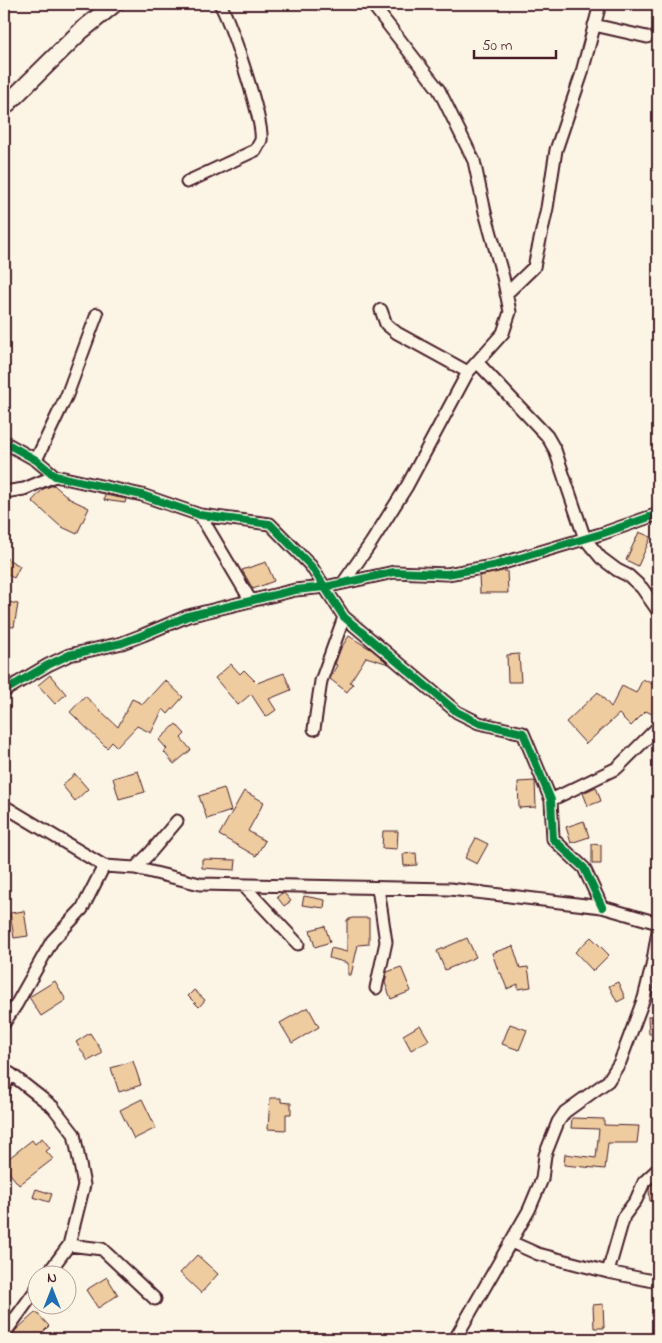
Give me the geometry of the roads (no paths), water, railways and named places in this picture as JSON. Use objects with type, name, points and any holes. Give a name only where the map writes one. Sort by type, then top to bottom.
[{"type":"main road","points":[[4,107],[81,31],[114,4]]},
{"type":"street","points":[[187,182],[256,150],[261,141],[258,116],[232,32],[220,4]]},
{"type":"street","points":[[342,583],[371,543],[407,486],[468,372],[503,333],[510,312],[474,161],[439,90],[372,4]]},
{"type":"street","points":[[506,294],[534,267],[547,208],[556,150],[581,76],[600,4]]},
{"type":"street","points":[[594,25],[647,37]]},
{"type":"street","points":[[381,310],[386,324],[398,333],[468,372]]},
{"type":"street","points":[[36,460],[67,396],[97,314]]},
{"type":"street","points":[[478,363],[547,436],[555,450],[585,538],[601,558],[629,576],[642,588],[658,611]]},
{"type":"street","points":[[4,442],[36,460],[55,476],[142,495],[200,515],[270,524],[311,566],[344,617],[457,712],[479,722],[523,733],[551,800],[553,838],[584,868],[602,907]]},
{"type":"street","points":[[4,492],[24,489],[55,476]]},
{"type":"street","points":[[4,691],[69,655],[122,643],[188,616],[295,590],[342,583],[394,572],[447,574],[493,566],[658,514]]},
{"type":"street","points":[[200,515],[250,601]]},
{"type":"street","points":[[314,729],[322,681],[344,617]]},
{"type":"street","points":[[551,800],[617,768],[658,727]]},
{"type":"street","points":[[4,806],[104,866],[135,868],[200,884],[450,890],[602,907],[658,923]]},
{"type":"street","points":[[135,868],[177,821]]},
{"type":"street","points":[[4,1023],[52,941],[82,909],[104,866]]},
{"type":"street","points":[[243,886],[298,944]]},
{"type":"street","points":[[376,988],[386,942],[378,888]]},
{"type":"street","points":[[455,1339],[528,1210],[542,1179],[545,1155],[558,1122],[565,1112],[608,1081],[620,1062],[644,998],[658,931]]},
{"type":"street","points":[[4,1087],[7,1072],[53,1107],[74,1134],[84,1185],[69,1245],[53,1266]]},
{"type":"street","points":[[608,1272],[624,1216],[636,1200],[644,1182],[658,1169]]},
{"type":"street","points":[[511,1242],[538,1254],[608,1272],[658,1282]]},
{"type":"street","points":[[69,1245],[102,1250],[155,1299]]},
{"type":"street","points":[[4,1334],[28,1302]]}]
